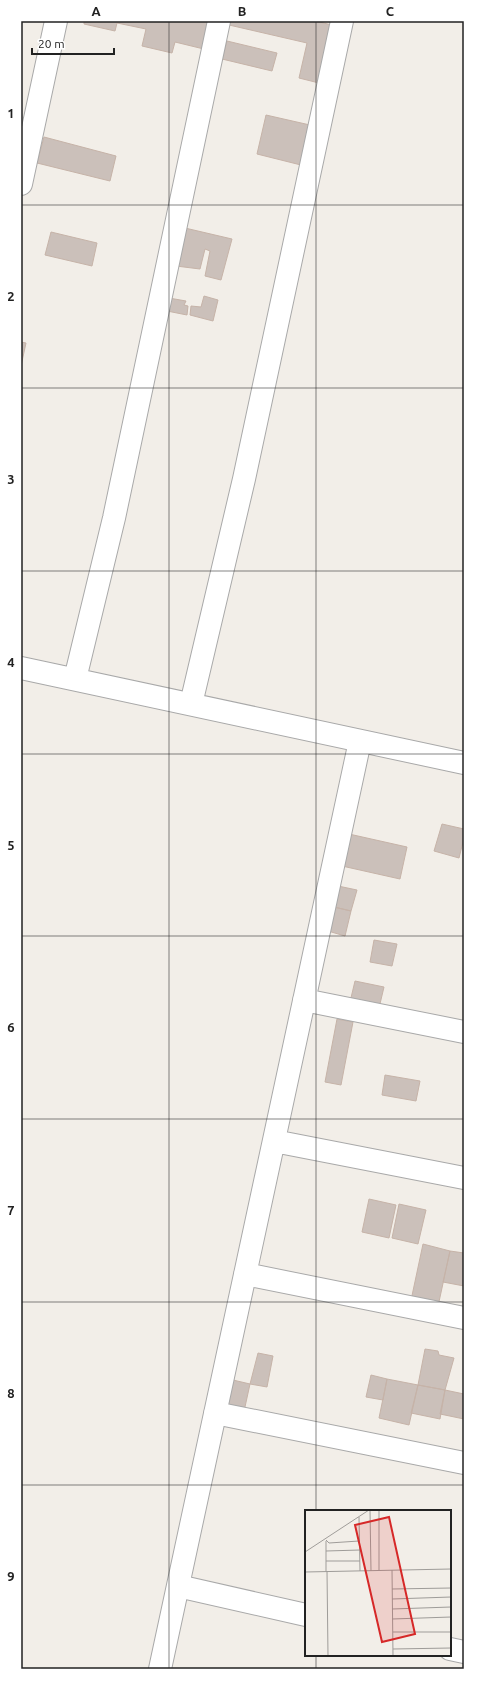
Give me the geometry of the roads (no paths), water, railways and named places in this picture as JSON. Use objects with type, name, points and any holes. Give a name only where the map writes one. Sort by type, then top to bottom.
[{"type":"street","points":[[21,184],[56,21]]},
{"type":"street","points":[[75,678],[114,518],[219,21]]},
{"type":"street","points":[[191,704],[244,479],[342,21]]},
{"type":"street","points":[[21,668],[75,678],[464,763]]},
{"type":"street","points":[[160,1669],[360,741]]},
{"type":"street","points":[[304,1000],[464,1032]]},
{"type":"street","points":[[274,1141],[464,1178]]},
{"type":"street","points":[[246,1274],[464,1318]]},
{"type":"street","points":[[215,1413],[464,1463]]},
{"type":"street","points":[[178,1586],[305,1615]]},
{"type":"street","points":[[451,1649],[464,1652]]}]
